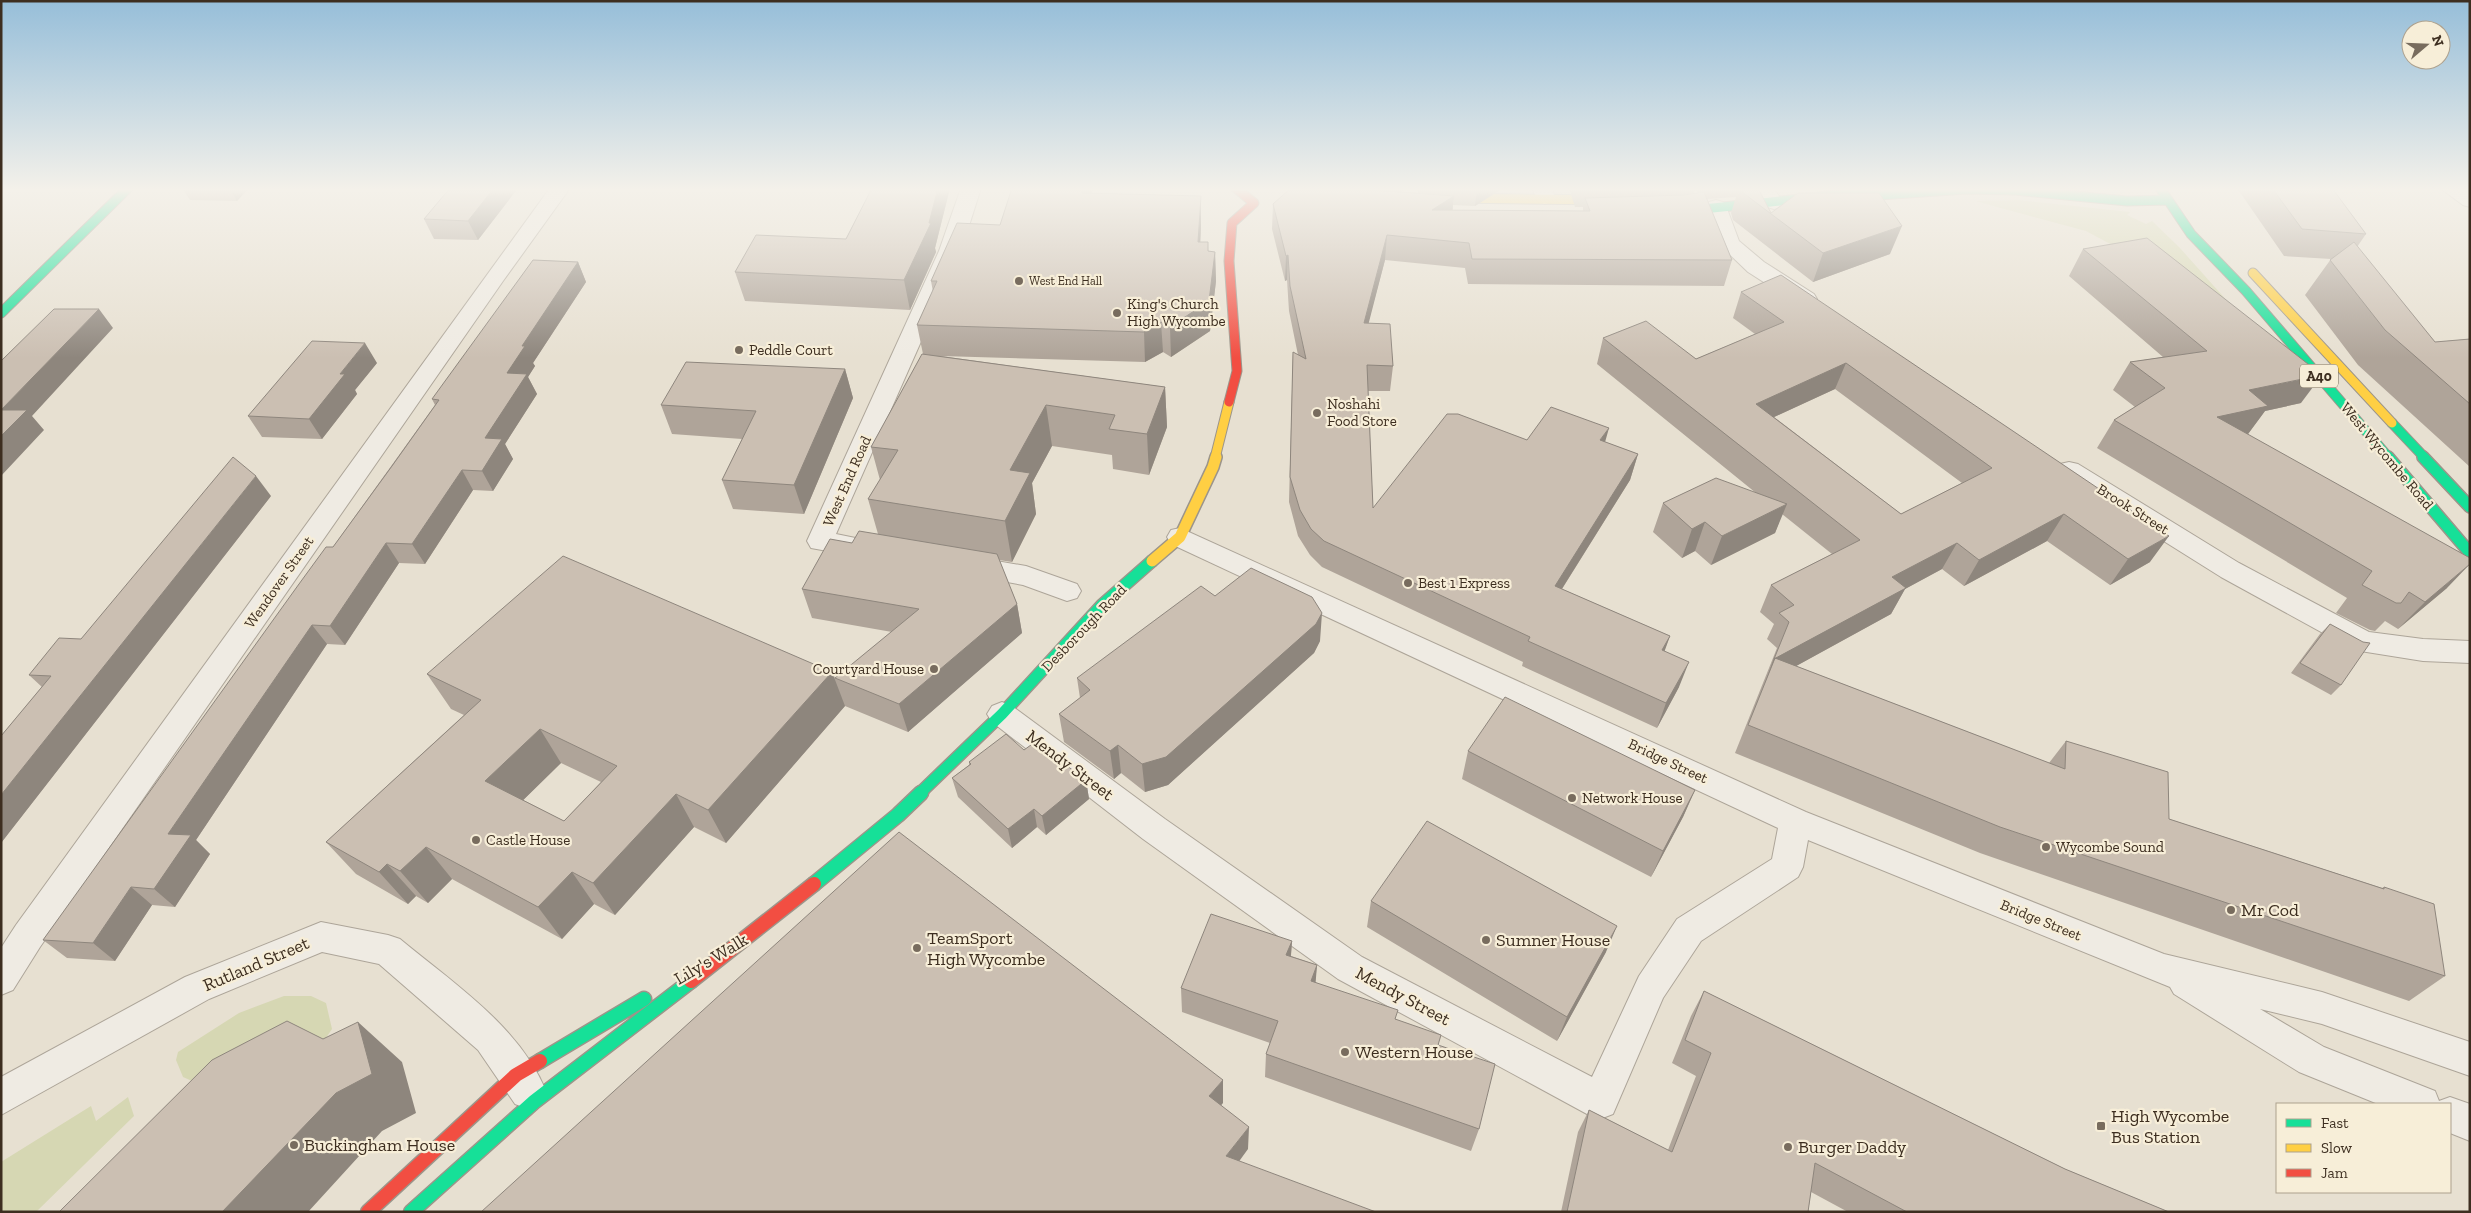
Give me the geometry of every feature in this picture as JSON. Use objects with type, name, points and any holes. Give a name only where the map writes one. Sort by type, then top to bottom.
[{"type":"street","points":[[1,313],[70,245]]},
{"type":"street","name":"Wendover Street","points":[[1,979],[33,928],[518,245]]},
{"type":"street","name":"West End Road","points":[[886,552],[820,541],[952,245]]},
{"type":"street","name":"Desborough Road","points":[[754,933],[898,815],[1002,714],[1102,605],[1180,537],[1213,467],[1237,370],[1230,245]]},
{"type":"street","points":[[1731,245],[1756,266],[1829,314]]},
{"type":"street","name":"West Wycombe Road","points":[[2200,245],[2252,298],[2470,553]]},
{"type":"street","name":"West Wycombe Road","points":[[2247,267],[2470,507]]},
{"type":"street","name":"Brook Street","points":[[2048,457],[2230,570],[2364,642],[2423,650],[2470,652]]},
{"type":"street","name":"Bridge Street","points":[[1180,537],[1795,821],[2163,969],[2322,1008],[2470,1059]]},
{"type":"street","points":[[942,562],[1026,576],[1067,591]]},
{"type":"street","name":"Mendy Street","points":[[1002,714],[1154,830],[1350,968],[1600,1101],[1650,987],[1689,930],[1787,867],[1795,821]]},
{"type":"street","name":"Lily's Walk","points":[[368,1212],[526,1088],[656,991],[754,933]]},
{"type":"street","name":"Lily's Walk","points":[[411,1212],[526,1088],[754,933]]},
{"type":"street","name":"Rutland Street","points":[[1,1097],[197,988],[321,937],[388,950],[491,1038],[526,1088]]},
{"type":"street","name":"Bridge Street","points":[[2163,969],[2312,1060],[2420,1103]]},
{"type":"street","points":[[2451,1115],[2470,1123]]},
{"type":"green space","points":[[2111,245],[2177,245],[2255,332],[2159,270]]},
{"type":"green space","points":[[284,996],[311,996],[326,1003],[332,1029],[313,1057],[244,1104],[183,1077],[176,1060],[178,1052],[239,1013]]},
{"type":"green space","points":[[128,1097],[134,1116],[36,1212],[1,1212],[1,1162],[91,1106],[96,1121]]},
{"type":"building","points":[[751,245],[921,245],[904,280],[735,272]]},
{"type":"building","points":[[947,245],[1208,245],[1208,251],[1215,252],[1209,301],[1170,327],[1161,322],[1144,332],[917,325],[937,281],[931,281]]},
{"type":"building","points":[[1283,245],[1384,245],[1364,323],[1390,324],[1393,366],[1367,365],[1373,508],[1447,414],[1458,414],[1527,440],[1551,407],[1609,428],[1600,440],[1638,454],[1555,586],[1670,636],[1662,650],[1689,662],[1666,703],[1528,641],[1530,637],[1324,541],[1311,529],[1300,510],[1290,477],[1293,352],[1306,359],[1290,286],[1288,255],[1286,256]]},
{"type":"building","points":[[1469,245],[1726,245],[1732,260],[1472,259]]},
{"type":"building","points":[[1812,245],[1848,245],[1823,253]]},
{"type":"building","points":[[2109,245],[2155,245],[2322,375],[2249,390],[2268,406],[2217,417],[2470,558],[2470,564],[2425,602],[2409,592],[2401,603],[2396,603],[2362,585],[2372,571],[2114,420],[2165,388],[2130,362],[2207,351],[2083,249]]},
{"type":"building","points":[[2351,245],[2356,245],[2435,342],[2470,339],[2470,404],[2385,330],[2330,260]]},
{"type":"building","points":[[533,260],[578,262],[522,346],[525,346],[507,373],[527,374],[485,438],[502,439],[482,471],[462,470],[412,544],[386,543],[330,626],[312,625],[168,834],[191,835],[154,889],[131,887],[93,943],[43,940],[326,547],[333,547],[392,466],[439,400],[432,399]]},
{"type":"building","points":[[1781,275],[2169,536],[2128,559],[2064,514],[1979,560],[1957,543],[1892,577],[1906,588],[1774,659],[1789,622],[1779,613],[1794,605],[1771,585],[1860,540],[1603,338],[1646,321],[1696,359],[1784,322],[1741,292]],"holes":[[[1846,363],[1992,468],[1901,514],[1756,404]]]},
{"type":"building","points":[[54,309],[99,309],[1,410],[1,361]]},
{"type":"building","points":[[312,341],[365,343],[340,374],[345,374],[309,419],[248,416]]},
{"type":"building","points":[[922,354],[1165,387],[1147,434],[1109,429],[1115,415],[1046,405],[1010,470],[1030,473],[1005,521],[868,499],[898,450],[871,447]]},
{"type":"building","points":[[686,362],[845,369],[794,485],[722,480],[756,411],[661,405]]},
{"type":"building","points":[[1,410],[27,410],[1,436]]},
{"type":"building","points":[[233,457],[256,476],[1,795],[1,736],[51,676],[29,675],[59,638],[81,639]]},
{"type":"building","points":[[1716,478],[1787,504],[1722,536],[1705,522],[1692,529],[1663,503]]},
{"type":"building","points":[[859,531],[997,554],[1017,604],[899,704],[835,678],[919,609],[802,589],[830,539],[852,543]]},
{"type":"building","points":[[563,556],[832,672],[708,810],[676,794],[593,883],[572,872],[538,907],[426,847],[400,871],[387,864],[379,872],[326,842],[481,700],[427,674]],"holes":[[[540,729],[617,766],[564,821],[485,781]]]},
{"type":"building","points":[[1251,568],[1312,597],[1322,613],[1316,624],[1166,757],[1142,764],[1118,745],[1110,751],[1059,714],[1090,690],[1077,678],[1201,586],[1215,596]]},
{"type":"building","points":[[2330,624],[2363,642],[2370,643],[2341,685],[2300,663]]},
{"type":"building","points":[[1775,658],[2065,769],[2066,741],[2168,772],[2169,819],[2434,904],[2445,976],[2000,827],[1748,725]]},
{"type":"building","points":[[1505,697],[1695,790],[1663,851],[1468,751]]},
{"type":"building","points":[[1006,734],[1024,750],[1035,742],[1086,780],[1042,816],[1034,809],[1008,829],[952,778],[971,764],[969,762]]},
{"type":"building","name":"Sumner House","points":[[1427,821],[1617,926],[1567,1017],[1371,901]]},
{"type":"building","name":"TeamSport High Wycombe","points":[[899,832],[1223,1080],[1209,1096],[1249,1127],[1226,1156],[1376,1212],[481,1212]]},
{"type":"building","name":"Western House","points":[[1211,914],[1292,941],[1286,955],[1317,965],[1311,981],[1398,1010],[1395,1019],[1441,1035],[1438,1045],[1495,1064],[1479,1129],[1266,1054],[1278,1021],[1181,988]]},
{"type":"building","points":[[1704,991],[2065,1169],[2169,1212],[1907,1212],[1815,1163],[1808,1212],[1567,1212],[1589,1110],[1672,1152],[1711,1053],[1685,1040]]},
{"type":"building","points":[[287,1021],[323,1039],[358,1022],[372,1074],[336,1093],[222,1212],[59,1212],[212,1060]]},
{"type":"traffic: fast","points":[[1,313],[70,245]]},
{"type":"traffic: fast","points":[[2201,245],[2246,291],[2470,553]]},
{"type":"traffic: fast","points":[[2392,423],[2470,507]]},
{"type":"traffic: fast","points":[[814,884],[898,815],[1002,714],[1102,605],[1152,561]]},
{"type":"traffic: fast","points":[[411,1212],[535,1101],[691,981]]},
{"type":"traffic: fast","points":[[540,1061],[644,999]]},
{"type":"traffic: slow","points":[[2253,273],[2392,423]]},
{"type":"traffic: slow","points":[[1152,561],[1180,537],[1213,467],[1229,402]]},
{"type":"traffic: jam","points":[[1229,402],[1237,371],[1229,261],[1230,245]]},
{"type":"traffic: jam","points":[[691,981],[814,884]]},
{"type":"traffic: jam","points":[[368,1212],[516,1075],[540,1061]]},
{"type":"place","name":"West End Hall","points":[[1019,281]]},
{"type":"place","name":"King's Church High Wycombe","points":[[1117,313]]},
{"type":"place","name":"Peddle Court","points":[[739,350]]},
{"type":"place","name":"Noshahi Food Store","points":[[1317,413]]},
{"type":"place","name":"Best 1 Express","points":[[1408,583]]},
{"type":"place","name":"Courtyard House","points":[[934,669]]},
{"type":"place","name":"Network House","points":[[1572,798]]},
{"type":"place","name":"Castle House","points":[[476,840]]},
{"type":"place","name":"Wycombe Sound","points":[[2046,847]]},
{"type":"place","name":"Mr Cod","points":[[2231,910]]},
{"type":"place","name":"Sumner House","points":[[1486,940]]},
{"type":"place","name":"TeamSport High Wycombe","points":[[917,948]]},
{"type":"place","name":"Western House","points":[[1345,1052]]},
{"type":"place","name":"High Wycombe Bus Station","points":[[2101,1126]]},
{"type":"place","name":"Buckingham House","points":[[294,1145]]},
{"type":"place","name":"Burger Daddy","points":[[1788,1147]]}]
